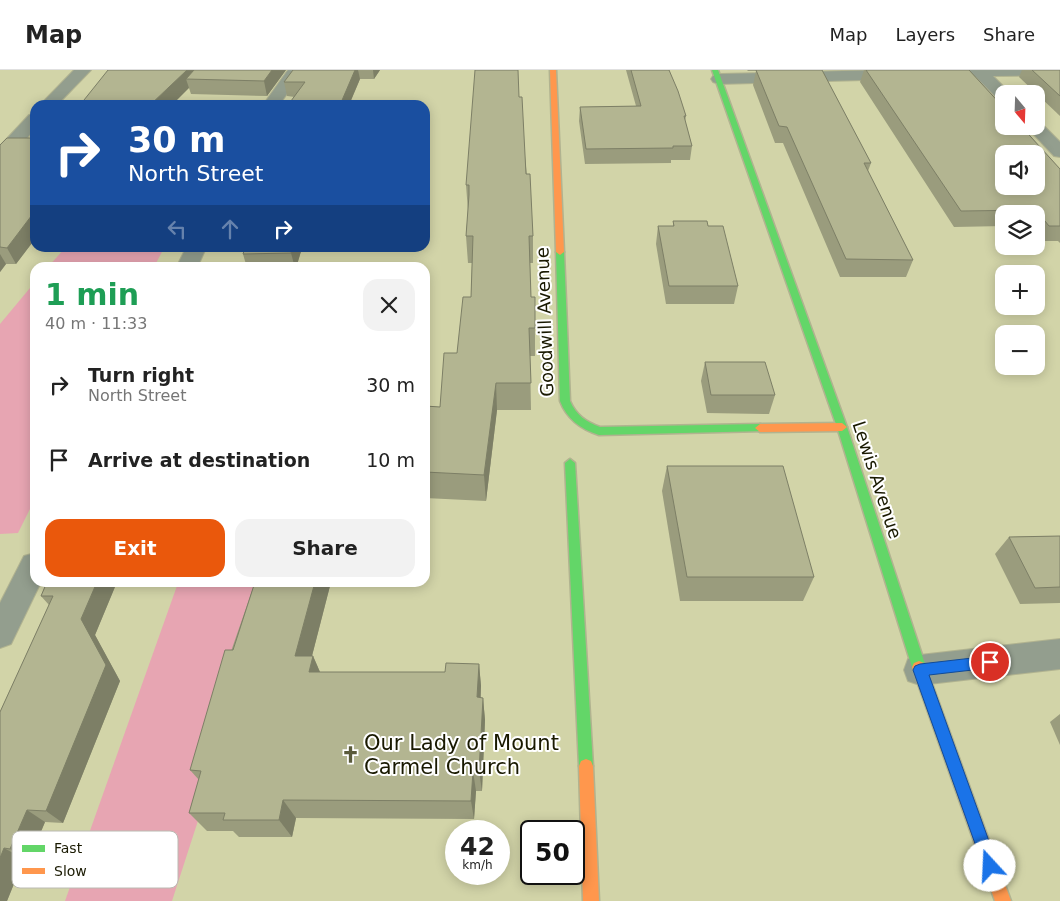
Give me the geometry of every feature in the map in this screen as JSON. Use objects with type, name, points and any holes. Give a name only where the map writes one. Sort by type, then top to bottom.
[{"type":"street","points":[[53,100],[83,70]]},
{"type":"street","points":[[275,100],[296,70]]},
{"type":"street","name":"Goodwill Avenue","points":[[553,70],[565,401],[571,416],[578,422],[599,431],[842,427]]},
{"type":"street","points":[[717,75],[1060,70]]},
{"type":"street","points":[[980,72],[995,87]]},
{"type":"street","name":"Lewis Avenue","points":[[717,75],[842,427],[920,670],[1003,901]]},
{"type":"street","points":[[0,157],[30,124]]},
{"type":"street","points":[[1043,135],[1060,152]]},
{"type":"street","points":[[570,463],[581,645],[591,901]]},
{"type":"street","points":[[0,634],[30,575]]},
{"type":"street","points":[[920,670],[1060,654]]},
{"type":"shaded area","points":[[61,252],[162,252],[157,262],[52,262]]},
{"type":"shaded area","points":[[30,288],[30,509],[18,533],[0,534],[0,324]]},
{"type":"shaded area","points":[[177,587],[274,587],[178,882],[178,831],[90,831]]},
{"type":"shaded area","points":[[70,888],[176,888],[172,901],[65,901]]},
{"type":"building","points":[[108,70],[187,70],[155,100],[84,100]]},
{"type":"building","points":[[194,70],[272,70],[264,81],[186,79]]},
{"type":"building","points":[[293,70],[355,70],[342,100],[292,100],[305,82],[284,82]]},
{"type":"building","points":[[475,70],[518,70],[519,97],[522,97],[526,174],[530,174],[533,236],[529,236],[531,297],[535,297],[535,328],[529,328],[531,383],[496,383],[484,475],[430,472],[430,406],[440,407],[444,353],[457,353],[463,297],[471,297],[473,236],[466,236],[469,185],[466,185]]},
{"type":"building","points":[[631,70],[669,70],[686,116],[684,116],[692,146],[586,149],[580,107],[641,106]]},
{"type":"building","points":[[756,70],[822,70],[871,163],[864,163],[913,260],[846,259],[787,127],[779,126]]},
{"type":"building","points":[[866,70],[969,70],[995,98],[995,135],[1029,135],[1038,145],[995,145],[995,195],[1045,195],[1045,152],[1060,169],[1060,226],[1049,226],[1045,221],[1045,205],[995,205],[995,211],[961,211]]},
{"type":"building","points":[[1032,70],[1060,70],[1060,96]]},
{"type":"building","points":[[7,138],[30,138],[30,218],[7,248],[0,247],[0,145]]},
{"type":"building","points":[[673,221],[707,221],[708,226],[723,226],[738,286],[669,286],[658,226],[674,226]]},
{"type":"building","points":[[244,252],[291,252],[291,253],[243,254]]},
{"type":"building","points":[[705,362],[765,362],[775,395],[711,395]]},
{"type":"building","points":[[667,466],[783,466],[814,577],[687,577]]},
{"type":"building","points":[[1060,536],[1060,587],[1035,588],[1009,537]]},
{"type":"building","points":[[45,587],[95,587],[81,619],[106,665],[46,811],[27,810],[18,831],[12,831],[10,849],[4,848],[0,858],[0,712],[53,596],[41,596]]},
{"type":"building","name":"Our Lady of Mount Carmel Church","points":[[253,587],[314,587],[295,656],[313,656],[309,672],[445,672],[446,663],[479,664],[477,697],[483,698],[479,771],[473,771],[471,801],[283,800],[279,820],[223,820],[225,813],[189,813],[201,771],[190,770],[225,650],[233,650]]},
{"type":"traffic: fast","points":[[715,70],[842,427],[919,667]]},
{"type":"traffic: fast","points":[[560,252],[565,401],[578,420],[599,431],[760,428]]},
{"type":"traffic: fast","points":[[570,463],[586,766]]},
{"type":"traffic: slow","points":[[553,70],[560,252]]},
{"type":"traffic: slow","points":[[760,428],[842,427]]},
{"type":"traffic: slow","points":[[919,667],[1003,901]]},
{"type":"traffic: slow","points":[[586,766],[591,901]]},
{"type":"place","name":"Our Lady of Mount Carmel Church","points":[[350,755]]},
{"type":"route","points":[[990,662],[920,670],[990,866]]}]
